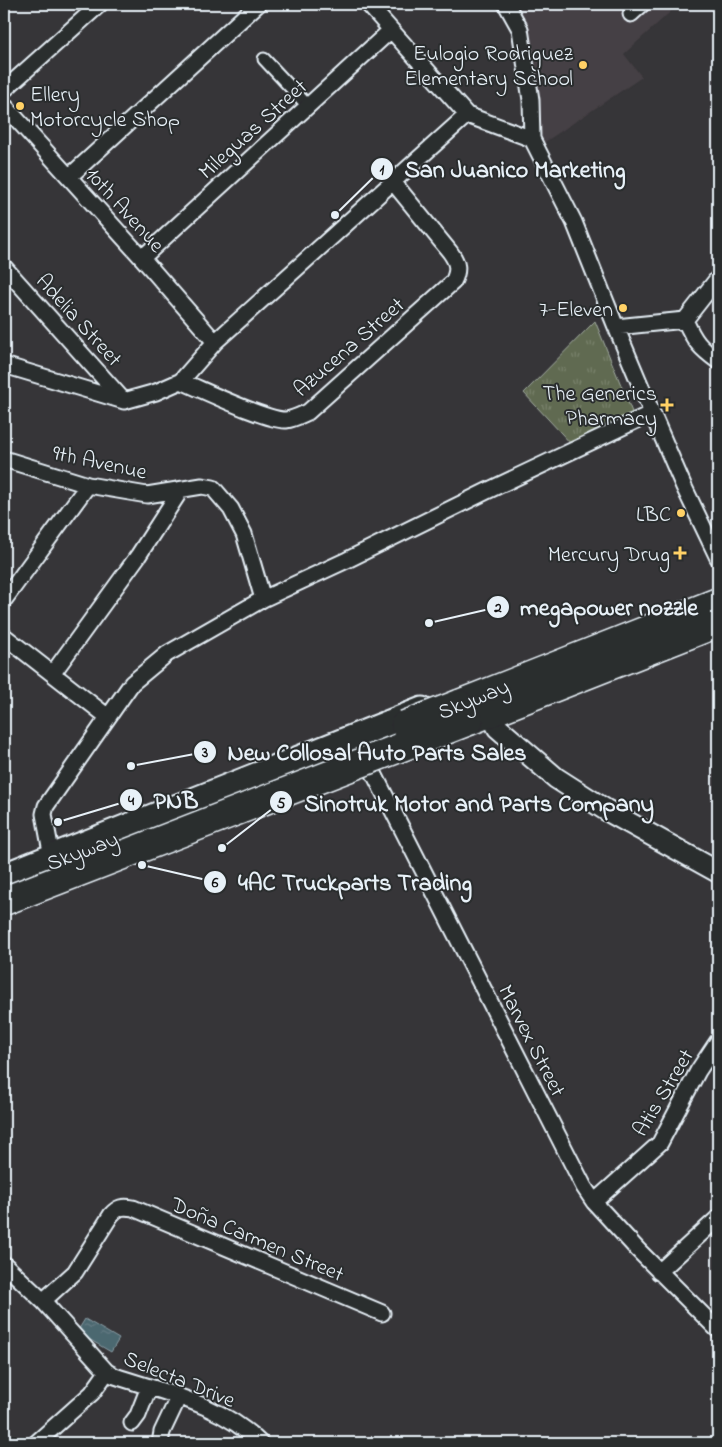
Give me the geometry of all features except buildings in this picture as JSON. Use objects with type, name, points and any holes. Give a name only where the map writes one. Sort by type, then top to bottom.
[{"type":"highway","name":"Skyway","points":[[4,880],[468,701],[717,609]]},
{"type":"highway","name":"Skyway","points":[[4,900],[717,609]]},
{"type":"main road","points":[[4,906],[368,761],[491,715],[717,609]]},
{"type":"main road","points":[[4,876],[536,665],[717,609]]},
{"type":"street","points":[[4,90],[100,4]]},
{"type":"street","points":[[69,178],[258,4]]},
{"type":"street","points":[[368,4],[467,115],[532,139]]},
{"type":"street","points":[[506,4],[520,30],[531,100],[532,139],[574,222],[652,413],[684,487],[718,558]]},
{"type":"street","name":"Mileguas Street","points":[[142,258],[392,30]]},
{"type":"street","points":[[264,59],[308,106]]},
{"type":"street","name":"10th Avenue","points":[[4,105],[215,342]]},
{"type":"street","points":[[4,365],[124,400],[156,392],[182,381],[215,342],[467,115]]},
{"type":"street","name":"Azucena Street","points":[[182,381],[268,416],[286,420],[297,417],[308,412],[453,282],[458,268],[456,260],[393,182]]},
{"type":"street","name":"Adelia Street","points":[[4,267],[124,400]]},
{"type":"street","points":[[616,327],[685,320],[718,278]]},
{"type":"street","points":[[685,320],[693,339],[706,353],[718,362]]},
{"type":"street","points":[[52,856],[44,814],[46,806],[132,684],[167,654],[264,599],[487,490],[652,413]]},
{"type":"street","name":"9th Avenue","points":[[4,459],[88,485],[147,495],[202,486],[213,488],[231,509],[244,534],[264,599]]},
{"type":"street","points":[[4,600],[88,485]]},
{"type":"street","points":[[53,673],[138,556],[180,491]]},
{"type":"street","points":[[4,636],[108,717]]},
{"type":"street","points":[[491,715],[498,728],[556,778],[606,810],[718,872]]},
{"type":"street","name":"Marvex Street","points":[[355,737],[579,1178],[594,1202],[659,1272],[718,1330]]},
{"type":"street","name":"Atis Street","points":[[594,1202],[660,1143],[698,1070],[718,1041]]},
{"type":"street","name":"Doña Carmen Street","points":[[43,1301],[75,1272],[106,1222],[117,1208],[124,1206],[133,1208],[382,1313]]},
{"type":"street","points":[[659,1272],[718,1218]]},
{"type":"street","name":"Selecta Drive","points":[[4,1264],[43,1301],[107,1372],[179,1396],[222,1414],[238,1424],[260,1443]]},
{"type":"street","points":[[44,1440],[92,1393],[107,1372]]},
{"type":"street","points":[[132,1423],[138,1415],[149,1387]]},
{"type":"street","points":[[160,1443],[162,1432],[179,1396]]},
{"type":"shaded area","name":"Eulogio Rodriguez Elementary School","points":[[516,4],[679,4],[624,54],[642,77],[542,144],[529,31]]},
{"type":"green space","points":[[595,321],[634,417],[573,446],[524,393]]},
{"type":"water","points":[[85,1319],[119,1339],[111,1352],[77,1332]]},
{"type":"place","name":"Eulogio Rodriguez Elementary School","points":[[583,65]]},
{"type":"place","name":"Ellery Motorcycle Shop","points":[[20,106]]},
{"type":"place","name":"San Juanico Marketing","points":[[335,215]]},
{"type":"place","name":"7-Eleven","points":[[623,308]]},
{"type":"place","name":"The Generics Pharmacy","points":[[667,405]]},
{"type":"place","name":"LBC","points":[[681,513]]},
{"type":"place","name":"Mercury Drug","points":[[680,553]]},
{"type":"place","name":"megapower nozzle","points":[[429,623]]},
{"type":"place","name":"New Collosal Auto Parts Sales","points":[[131,766]]},
{"type":"place","name":"PNB","points":[[58,822]]},
{"type":"place","name":"Sinotruk Motor and Parts Company","points":[[222,848]]},
{"type":"place","name":"4AC Truckparts Trading","points":[[142,865]]}]
